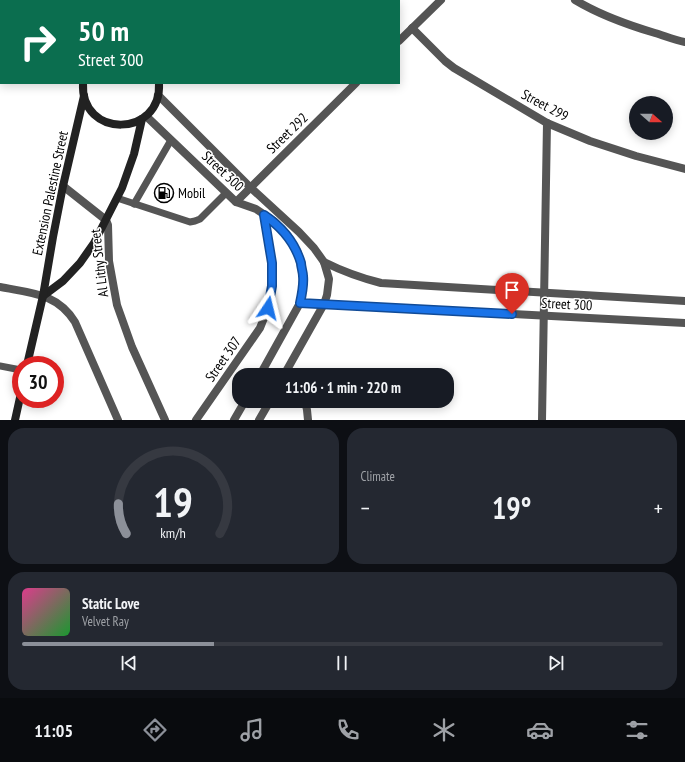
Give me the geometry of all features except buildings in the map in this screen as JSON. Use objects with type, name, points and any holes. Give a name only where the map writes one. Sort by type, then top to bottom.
[{"type":"street","points":[[400,40],[441,0]]},
{"type":"street","points":[[576,0],[587,7],[631,26],[685,42]]},
{"type":"street","name":"Street 299","points":[[412,28],[454,68],[547,123],[590,141],[636,156],[685,169]]},
{"type":"street","points":[[83,84],[82,89],[84,96],[87,105],[92,112],[107,123],[116,125],[134,123],[144,117],[156,103],[159,84]]},
{"type":"street","name":"Street 292","points":[[236,202],[355,84]]},
{"type":"street","name":"Street 300","points":[[158,95],[250,187],[299,232],[314,248],[324,262],[329,279],[324,304],[685,323]]},
{"type":"street","name":"Extension Palestine Street","points":[[29,356],[43,296],[63,186],[84,96]]},
{"type":"street","points":[[43,296],[62,281],[80,263],[94,243],[122,188],[134,154],[144,117]]},
{"type":"street","name":"Street 300","points":[[144,117],[171,140],[236,202],[256,209],[274,221],[288,236],[298,253],[303,274],[303,289],[300,303]]},
{"type":"street","points":[[542,420],[547,123]]},
{"type":"street","name":"Al Lithy Street","points":[[63,186],[106,220],[108,225],[109,261],[117,305],[132,347],[165,420]]},
{"type":"street","name":"Street 307","points":[[196,420],[260,328],[268,308],[272,286],[272,263],[264,215]]},
{"type":"street","name":"Street 300","points":[[324,262],[355,275],[381,283],[685,301]]},
{"type":"street","points":[[0,287],[43,296],[65,308],[75,322],[118,420]]},
{"type":"street","points":[[264,368],[300,303],[324,304],[288,368]]},
{"type":"street","points":[[15,420],[18,408]]},
{"type":"street","points":[[234,420],[241,408]]},
{"type":"street","points":[[259,420],[266,408]]},
{"type":"street","points":[[307,408],[308,420]]},
{"type":"lane","points":[[134,204],[171,140]]},
{"type":"lane","points":[[117,198],[190,222],[204,216],[226,192]]},
{"type":"lane","points":[[0,366],[12,368]]},
{"type":"place","name":"Mobil","points":[[164,193]]},
{"type":"route","points":[[268,308],[272,286],[272,263],[264,215],[274,221],[288,236],[298,253],[303,274],[303,289],[300,303],[512,314]]}]
